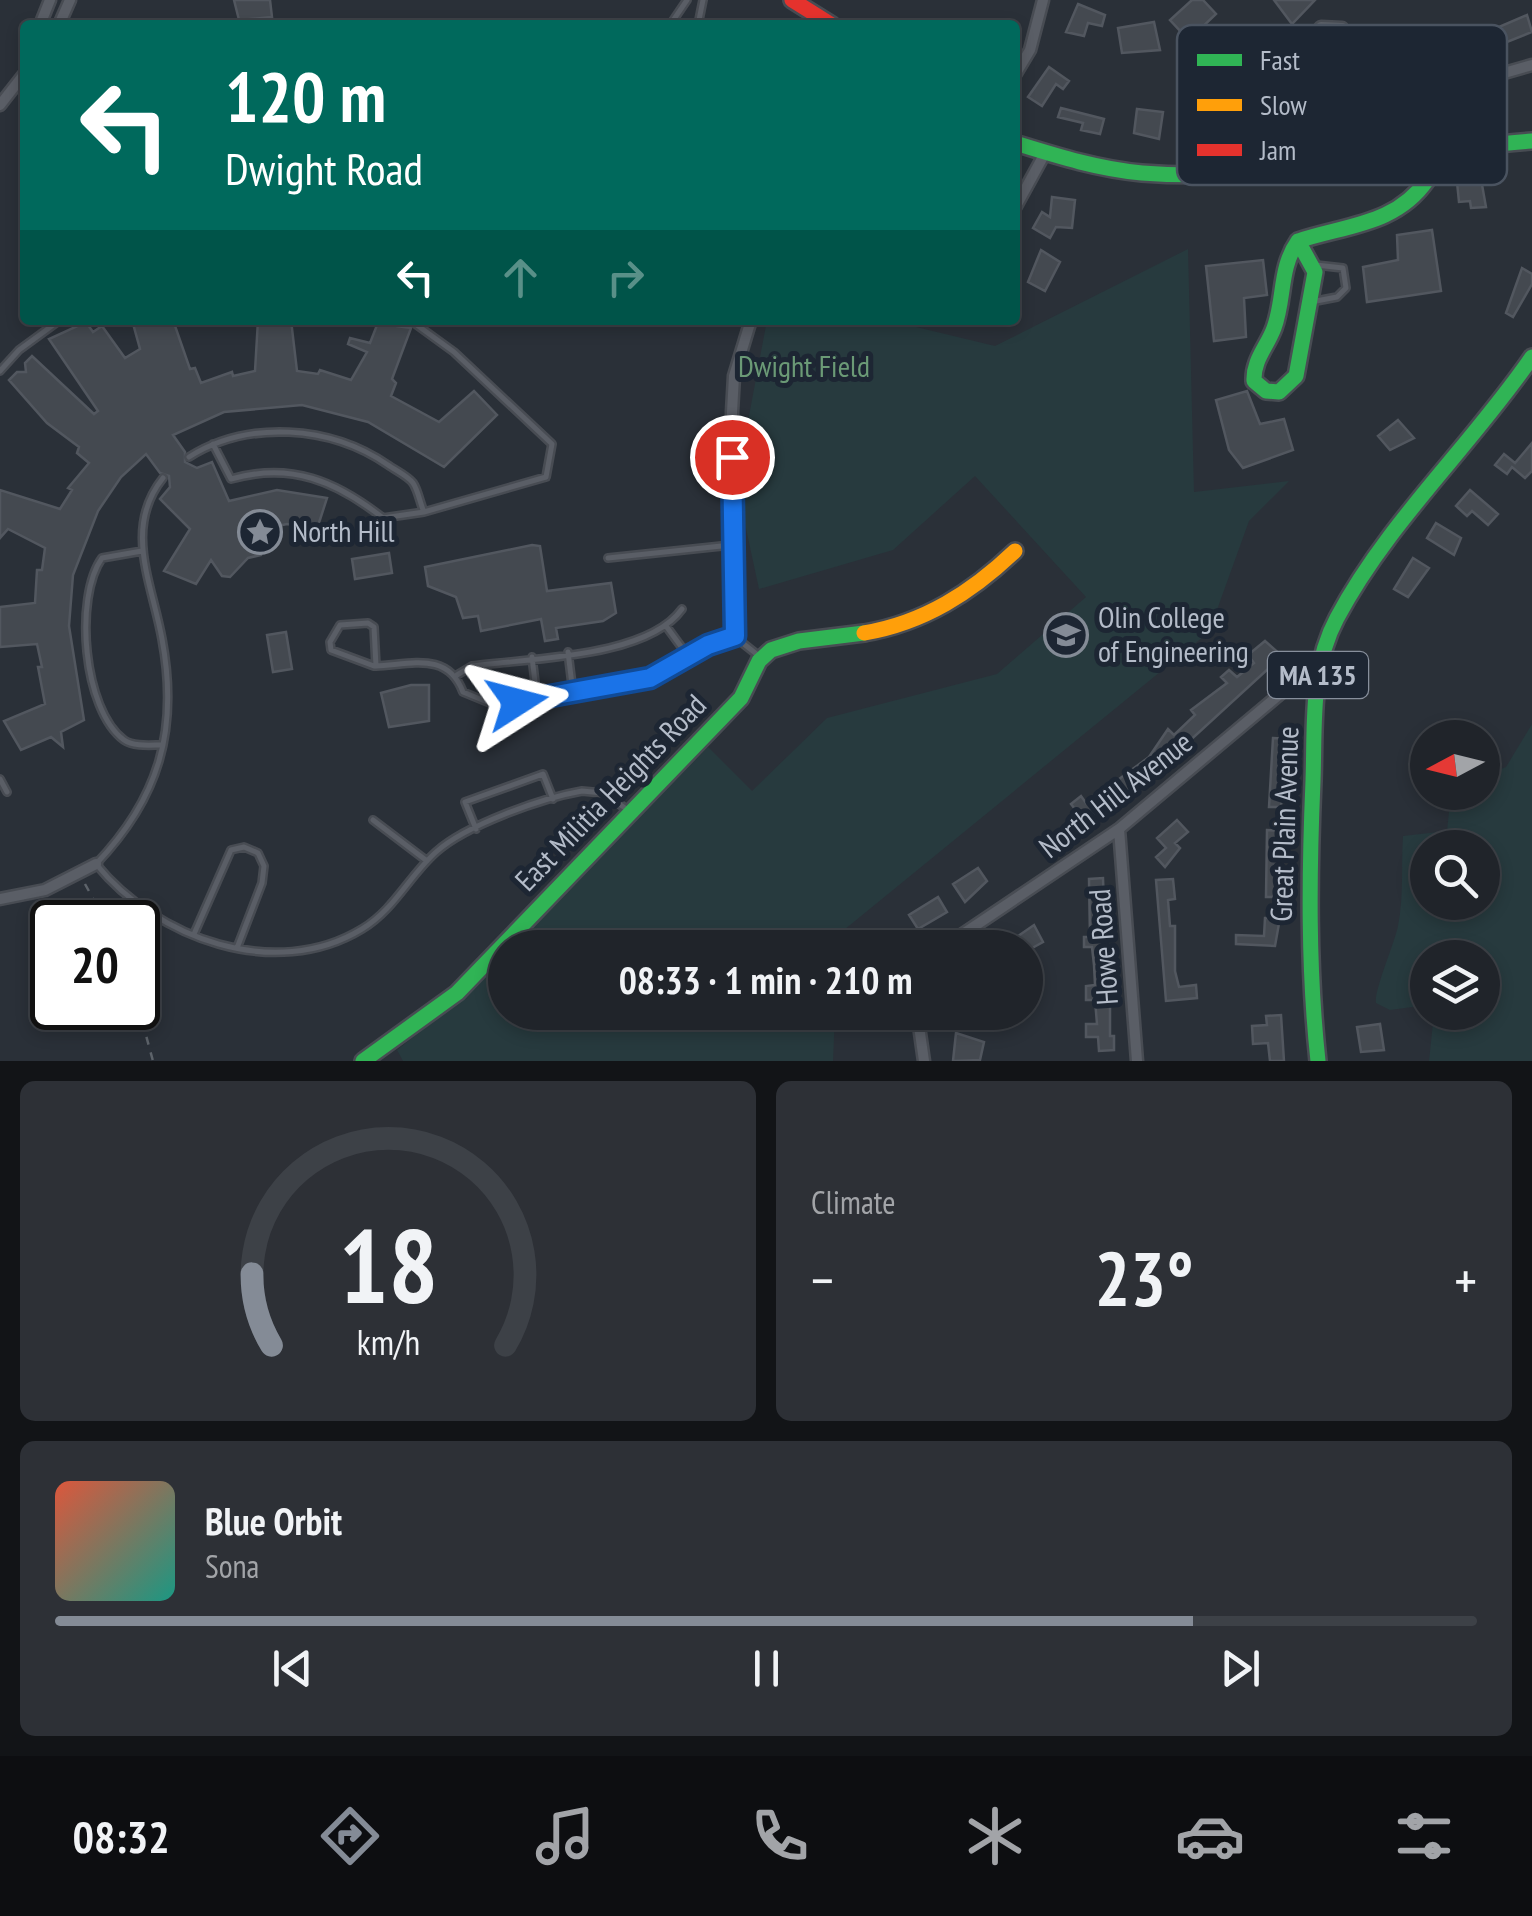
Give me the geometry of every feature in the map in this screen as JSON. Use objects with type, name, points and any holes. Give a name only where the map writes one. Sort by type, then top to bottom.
[{"type":"street","points":[[792,0],[824,20]]},
{"type":"street","points":[[1020,67],[1030,50],[1043,0]]},
{"type":"street","points":[[1507,72],[1532,65]]},
{"type":"street","points":[[0,105],[20,79]]},
{"type":"street","points":[[1507,142],[1532,140]]},
{"type":"street","points":[[1020,145],[1076,166],[1130,173],[1177,171]]},
{"type":"street","points":[[1020,199],[1044,155]]},
{"type":"street","points":[[1298,241],[1313,265],[1296,376],[1278,392],[1266,390],[1254,381],[1252,370],[1273,331],[1285,256],[1298,241],[1325,230],[1397,215],[1424,185]]},
{"type":"street","points":[[735,636],[734,376],[749,325]]},
{"type":"street","name":"Great Plain Avenue","points":[[1318,1061],[1309,932],[1316,684],[1336,619],[1363,576],[1483,429],[1532,357]]},
{"type":"street","points":[[761,658],[787,645],[876,631],[925,616],[979,584],[1015,551]]},
{"type":"street","name":"East Militia Heights Road","points":[[363,1061],[457,993],[741,698],[761,658]]},
{"type":"street","name":"North Hill Avenue","points":[[969,930],[1120,829],[1286,688],[1300,682],[1316,684]]},
{"type":"street","name":"Howe Road","points":[[1120,829],[1137,1061]]},
{"type":"street","points":[[0,899],[45,890],[96,864]]},
{"type":"street","points":[[919,1030],[924,1061]]},
{"type":"lane","points":[[1308,302],[1337,297],[1346,288],[1343,268],[1313,265]]},
{"type":"lane","points":[[0,371],[19,350],[53,325]]},
{"type":"lane","points":[[213,444],[231,478],[257,472],[316,478],[353,494],[383,518],[424,512],[538,482],[550,469],[552,444],[495,388],[416,325]]},
{"type":"lane","points":[[189,457],[213,444],[262,432],[326,436],[379,459],[412,482],[424,512]]},
{"type":"lane","points":[[163,478],[146,508],[142,551],[163,641],[162,745],[144,807],[96,864],[152,916],[193,935],[237,948],[283,952],[317,948],[341,940],[381,915],[451,840],[476,829],[553,799],[592,790],[630,812]]},
{"type":"lane","points":[[608,558],[734,545]]},
{"type":"lane","points":[[142,551],[102,558],[94,570],[86,640],[98,699],[110,724],[133,744],[162,745]]},
{"type":"lane","points":[[456,675],[472,666],[640,641],[666,626],[682,609]]},
{"type":"lane","points":[[376,666],[374,628],[368,623],[340,626],[330,642],[332,650],[359,664],[376,666],[437,662],[456,675],[464,692],[478,702],[497,706],[650,678],[735,636],[761,658]]},
{"type":"lane","points":[[666,626],[688,656]]},
{"type":"lane","points":[[568,652],[573,693]]},
{"type":"lane","points":[[532,657],[537,699]]},
{"type":"lane","points":[[476,829],[465,802],[543,774],[553,799]]},
{"type":"lane","points":[[0,779],[8,792]]},
{"type":"lane","points":[[372,820],[427,862]]},
{"type":"lane","points":[[193,935],[228,856],[237,846],[244,846],[258,853],[264,874],[237,948]]},
{"type":"path","points":[[80,873],[94,900]]},
{"type":"path","points":[[145,1030],[153,1061]]},
{"type":"green space","name":"Olin College of Engineering","points":[[1188,249],[1194,492],[1289,481],[1249,521],[1209,632],[844,930],[528,930],[708,747],[752,791],[827,718],[997,674],[1086,597],[975,476],[893,550],[759,589],[742,510],[742,453],[766,325],[908,325],[995,346]]},
{"type":"green space","points":[[1532,724],[1532,1061],[1429,1061],[1432,1030],[1500,1030],[1500,940],[1410,940],[1410,1007],[1390,1010],[1376,1003],[1400,915],[1403,836],[1410,835],[1410,920],[1500,920],[1500,830],[1447,830],[1449,810],[1500,810],[1500,769],[1506,767]]},
{"type":"green space","points":[[488,970],[488,1030],[834,1030],[833,1061],[403,1061],[397,1050],[456,1003]]},
{"type":"building","points":[[234,0],[270,0],[272,17],[239,20]]},
{"type":"building","points":[[1192,0],[1203,0],[1216,14],[1204,25],[1177,28],[1170,20]]},
{"type":"building","points":[[1274,0],[1315,0],[1292,24]]},
{"type":"building","points":[[1078,4],[1105,15],[1102,26],[1088,23],[1084,36],[1066,32]]},
{"type":"building","points":[[1527,15],[1532,32],[1507,42],[1507,25],[1504,25]]},
{"type":"building","points":[[1154,22],[1160,50],[1122,53],[1118,28]]},
{"type":"building","points":[[1049,67],[1069,81],[1063,89],[1056,84],[1042,106],[1028,97]]},
{"type":"building","points":[[1061,108],[1104,119],[1100,134],[1081,130],[1083,123],[1058,117]]},
{"type":"building","points":[[1137,109],[1163,112],[1159,139],[1134,133]]},
{"type":"building","points":[[1457,185],[1482,185],[1486,207],[1471,208],[1470,201],[1459,202]]},
{"type":"building","points":[[1052,197],[1075,200],[1072,228],[1056,227],[1050,238],[1033,228],[1042,212],[1050,217]]},
{"type":"building","points":[[1432,230],[1441,291],[1367,302],[1363,267],[1398,260],[1397,235]]},
{"type":"building","points":[[1041,250],[1060,262],[1045,291],[1028,282]]},
{"type":"building","points":[[1263,260],[1267,295],[1244,298],[1246,337],[1214,341],[1206,266]]},
{"type":"building","points":[[1522,268],[1532,274],[1532,284],[1513,317],[1506,313]]},
{"type":"building","points":[[79,325],[88,325],[93,332],[102,326],[125,358],[140,349],[133,325],[175,325],[190,369],[195,368],[201,383],[232,372],[233,376],[255,371],[258,325],[292,325],[297,371],[318,374],[320,370],[351,380],[367,352],[348,344],[350,338],[370,343],[377,325],[396,325],[411,328],[392,379],[396,383],[391,396],[439,422],[474,391],[497,415],[444,467],[368,422],[302,405],[224,412],[173,435],[185,452],[185,462],[197,468],[212,462],[229,501],[277,490],[327,498],[317,529],[287,524],[250,532],[262,548],[261,555],[248,558],[230,577],[222,576],[211,560],[196,584],[164,571],[190,529],[160,499],[170,487],[169,476],[160,473],[146,454],[121,477],[98,511],[73,575],[69,626],[84,720],[61,732],[63,747],[51,737],[21,750],[4,721],[45,704],[38,667],[42,667],[37,644],[0,647],[0,607],[35,603],[37,570],[42,570],[45,548],[8,529],[0,538],[0,490],[60,509],[72,490],[68,488],[89,463],[77,453],[79,447],[47,423],[9,380],[17,372],[26,372],[25,363],[32,356],[94,414],[98,411],[49,339]]},
{"type":"building","points":[[1247,391],[1260,424],[1284,419],[1293,450],[1243,468],[1229,450],[1216,400]]},
{"type":"building","points":[[1398,420],[1414,438],[1390,450],[1378,436]]},
{"type":"building","points":[[1532,443],[1532,471],[1525,478],[1512,467],[1507,474],[1495,465],[1504,454],[1515,463]]},
{"type":"building","points":[[1470,490],[1498,514],[1488,525],[1472,511],[1467,516],[1456,506]]},
{"type":"building","points":[[1436,523],[1461,538],[1454,555],[1427,538]]},
{"type":"building","points":[[540,546],[547,591],[611,583],[616,613],[603,621],[556,628],[558,639],[545,641],[541,619],[481,631],[478,616],[463,618],[456,597],[428,586],[425,567]]},
{"type":"building","points":[[389,553],[392,573],[355,579],[352,559]]},
{"type":"building","points":[[1413,558],[1429,568],[1408,597],[1394,589]]},
{"type":"building","points":[[286,632],[292,669],[273,672],[267,635]]},
{"type":"building","points":[[1265,641],[1282,656],[1160,768],[1123,793],[1115,782],[1149,757],[1168,729],[1174,735],[1195,715],[1191,710],[1227,683],[1221,677],[1229,670],[1237,677],[1254,663],[1248,655]]},
{"type":"building","points":[[429,685],[429,721],[389,727],[381,693]]},
{"type":"building","points":[[1273,738],[1289,739],[1282,780],[1287,781],[1286,795],[1282,794],[1281,807],[1269,807]]},
{"type":"building","points":[[1099,793],[1108,806],[1084,821],[1071,804],[1081,796],[1086,803]]},
{"type":"building","points":[[1177,820],[1188,832],[1175,843],[1180,848],[1165,867],[1156,857],[1166,848],[1157,838]]},
{"type":"building","points":[[1267,830],[1284,831],[1278,897],[1266,897]]},
{"type":"building","points":[[978,868],[987,881],[965,902],[953,884]]},
{"type":"building","points":[[1103,878],[1110,1036],[1114,1036],[1114,1050],[1099,1051],[1098,1037],[1086,1037],[1086,1024],[1097,1024],[1095,1000],[1086,1000],[1086,986],[1095,985],[1092,947],[1084,947],[1084,937],[1090,937],[1089,879]]},
{"type":"building","points":[[1173,879],[1175,899],[1168,900],[1170,926],[1175,926],[1175,971],[1179,987],[1196,985],[1197,998],[1166,1001],[1156,880]]},
{"type":"building","points":[[938,897],[947,912],[918,929],[909,915]]},
{"type":"building","points":[[1265,918],[1280,918],[1275,946],[1236,944],[1236,935],[1264,936]]},
{"type":"building","points":[[1281,1015],[1284,1061],[1270,1061],[1268,1043],[1253,1044],[1252,1026],[1267,1025],[1266,1016]]},
{"type":"building","points":[[1380,1024],[1384,1050],[1361,1052],[1357,1027]]},
{"type":"building","points":[[956,1033],[984,1042],[980,1060],[953,1061]]},
{"type":"traffic: fast","points":[[1507,144],[1532,141]]},
{"type":"traffic: fast","points":[[1020,144],[1110,168],[1177,174]]},
{"type":"traffic: fast","points":[[1298,241],[1385,215],[1423,185]]},
{"type":"traffic: fast","points":[[1298,241],[1315,272],[1296,376],[1279,392],[1266,391],[1254,381],[1256,367],[1274,328],[1285,272],[1298,241]]},
{"type":"traffic: fast","points":[[1318,1061],[1310,886],[1314,718],[1318,677],[1328,637],[1380,549],[1532,357]]},
{"type":"traffic: fast","points":[[363,1061],[457,993],[741,698],[759,661],[771,650],[799,641],[864,633]]},
{"type":"traffic: slow","points":[[864,633],[907,622],[946,604],[1015,551]]},
{"type":"traffic: jam","points":[[792,0],[824,20]]},
{"type":"place","name":"North Hill","points":[[260,532]]},
{"type":"place","name":"Olin College of Engineering","points":[[1066,635]]},
{"type":"route","points":[[517,702],[650,678],[708,645],[735,636],[732,457]]},
{"type":"park label","name":"Dwight Field","points":[[804,367]]}]
